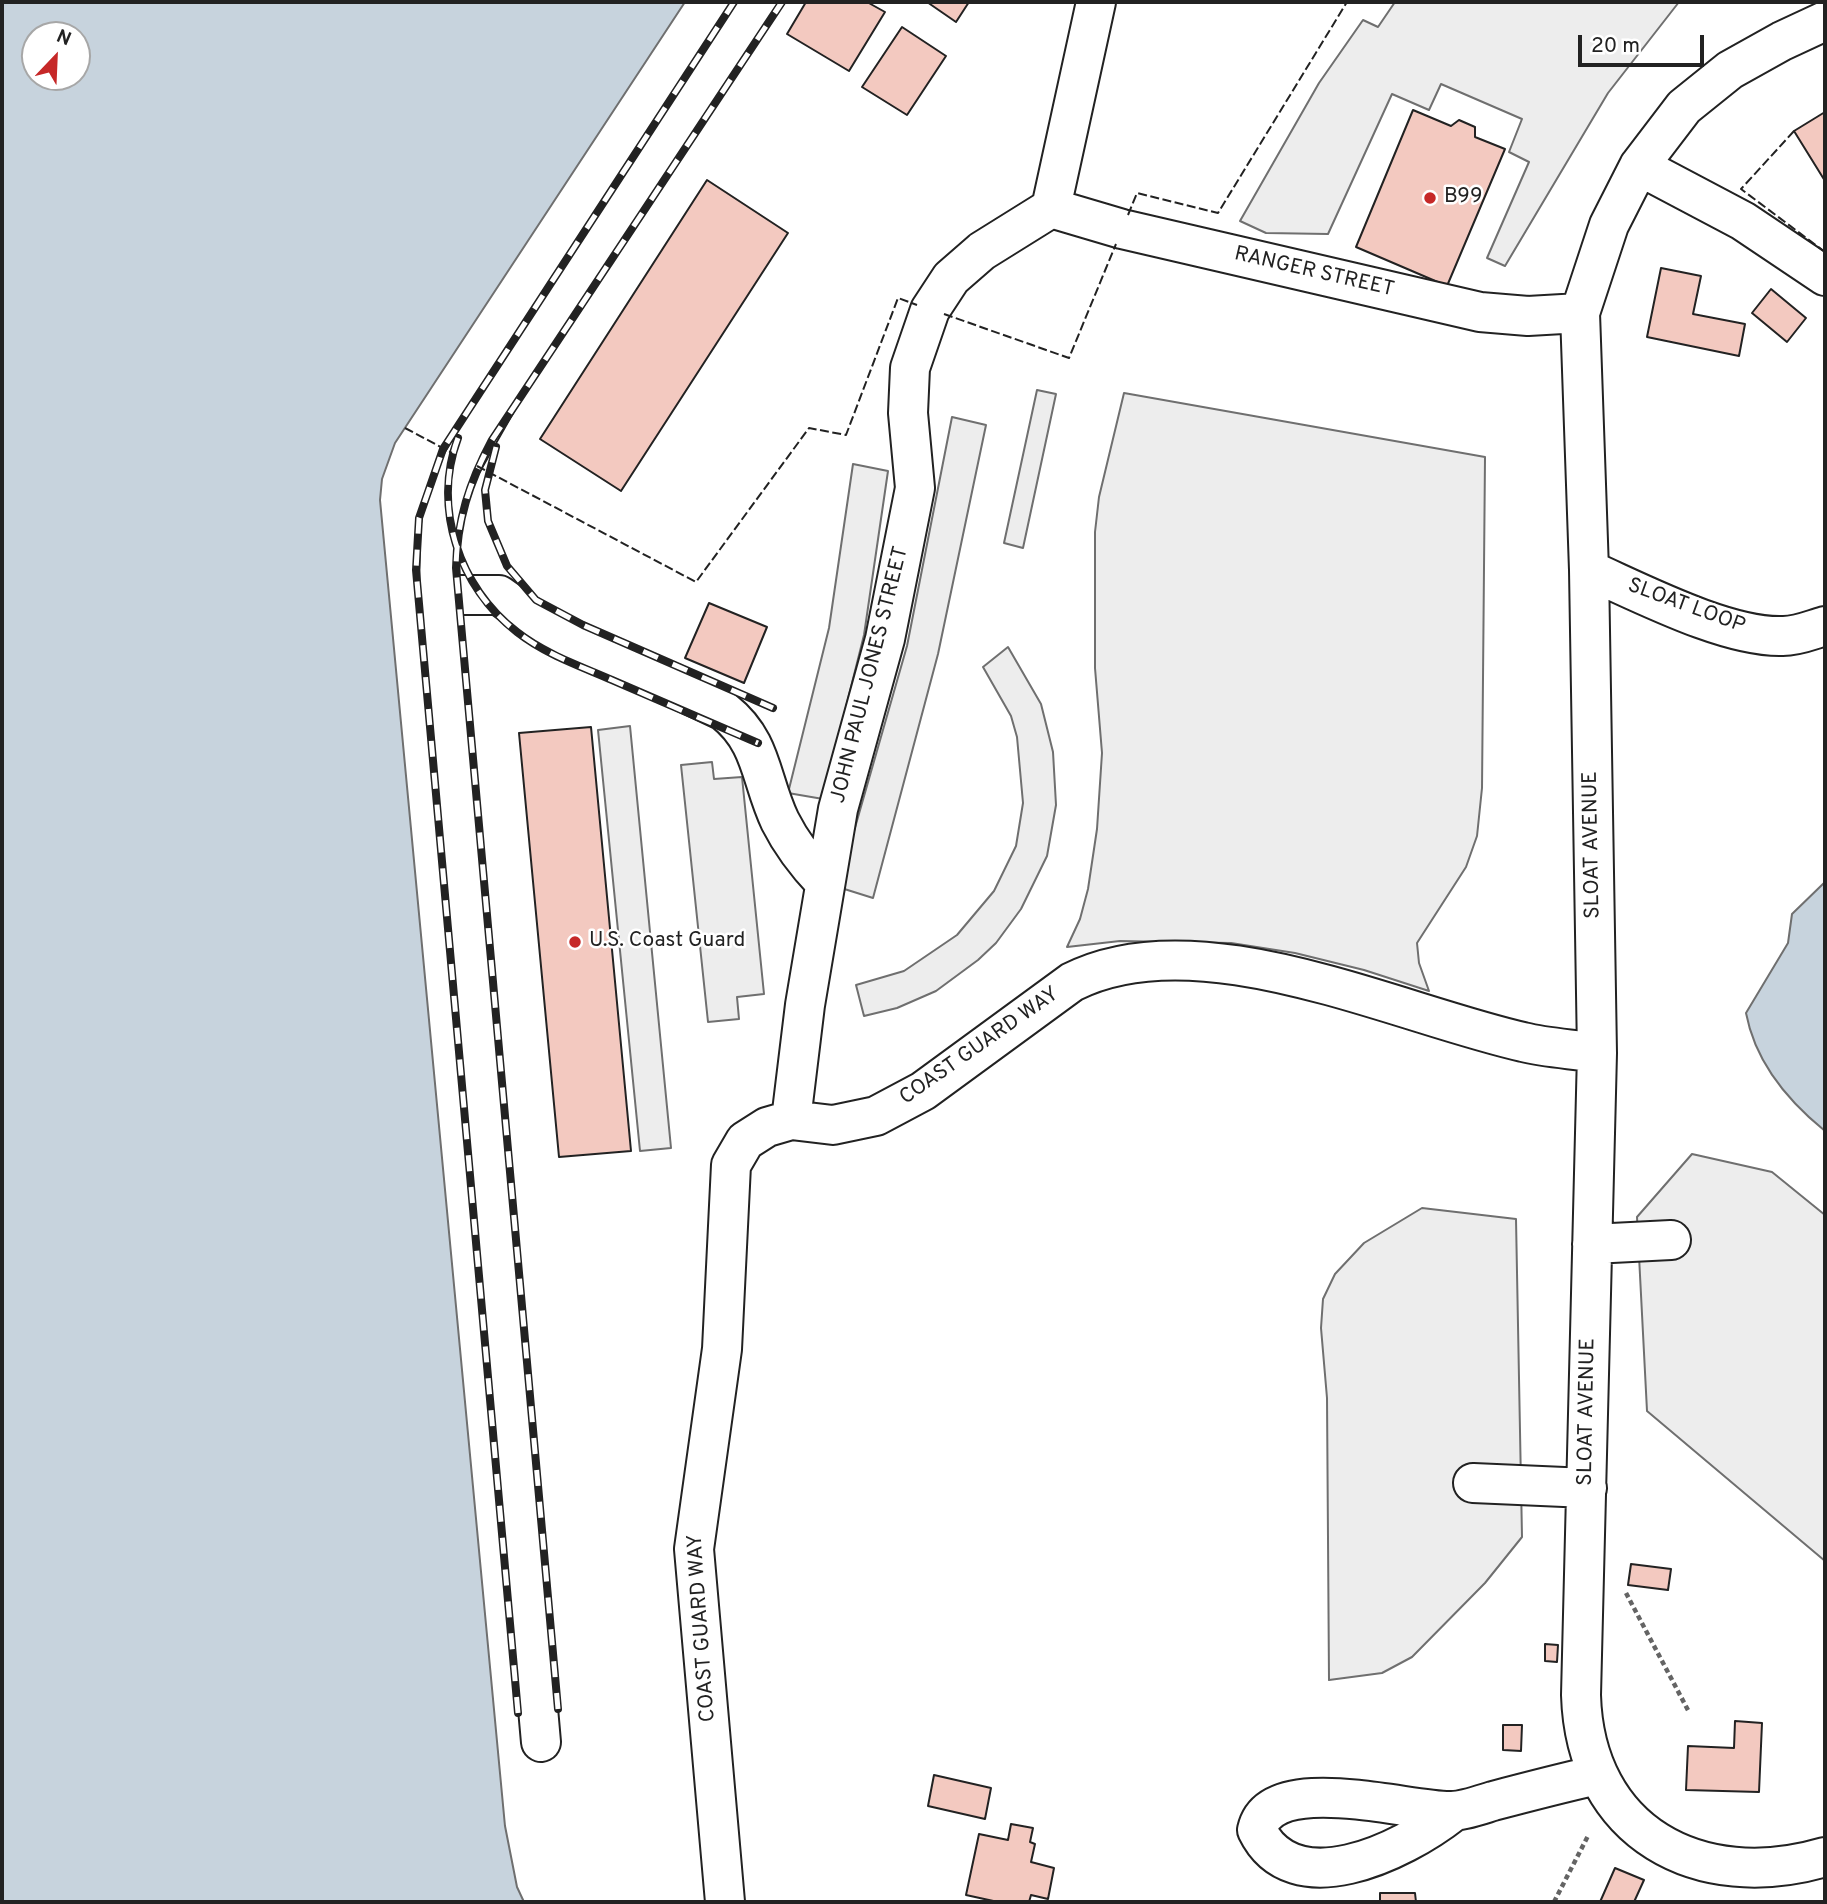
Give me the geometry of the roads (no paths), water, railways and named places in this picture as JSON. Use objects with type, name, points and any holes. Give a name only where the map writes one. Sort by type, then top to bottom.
[{"type":"street","points":[[541,1742],[439,595],[440,532],[445,498],[455,475],[501,394],[758,2]]},
{"type":"street","points":[[1051,208],[1096,2]]},
{"type":"street","name":"SLOAT AVENUE","points":[[1603,1785],[1586,1743],[1582,1718],[1597,1053],[1589,570],[1580,313],[1609,225],[1639,166],[1684,107],[1730,70],[1782,41],[1825,22]]},
{"type":"street","points":[[1639,166],[1743,221],[1825,276]]},
{"type":"street","name":"RANGER STREET","points":[[1051,208],[1122,229],[1480,312],[1528,316],[1580,313]]},
{"type":"street","name":"JOHN PAUL JONES STREET","points":[[791,1120],[805,1005],[838,809],[885,639],[915,488],[908,413],[910,368],[930,310],[951,278],[982,251],[1051,208]]},
{"type":"street","name":"SLOAT LOOP","points":[[1589,570],[1738,629],[1785,636],[1825,626]]},
{"type":"street","points":[[439,595],[499,595],[540,624],[724,710],[743,726],[757,751],[779,818],[793,845],[825,883]]},
{"type":"street","name":"COAST GUARD WAY","points":[[725,1902],[694,1549],[722,1349],[731,1164],[745,1141],[767,1127],[791,1120],[833,1125],[876,1116],[923,1091],[1072,982],[1096,970],[1121,963],[1167,960],[1276,973],[1356,992],[1524,1042],[1597,1053]]},
{"type":"street","points":[[1592,1244],[1671,1240]]},
{"type":"street","points":[[1473,1483],[1587,1488]]},
{"type":"street","points":[[1452,1812],[1603,1785],[1627,1818],[1644,1832],[1700,1862],[1731,1868],[1771,1869],[1825,1857]]},
{"type":"railway","points":[[518,1713],[416,570],[419,518],[443,449],[734,2]]},
{"type":"railway","points":[[558,1709],[456,568],[459,534],[471,487],[492,440],[782,2]]},
{"type":"railway","points":[[458,438],[448,491],[450,518],[466,569],[497,614],[528,640],[551,653],[758,743]]},
{"type":"railway","points":[[496,447],[485,490],[488,521],[507,566],[536,600],[583,625],[773,708]]},
{"type":"place","name":"B99","points":[[1430,198]]},
{"type":"place","name":"U.S. Coast Guard","points":[[575,942]]}]
